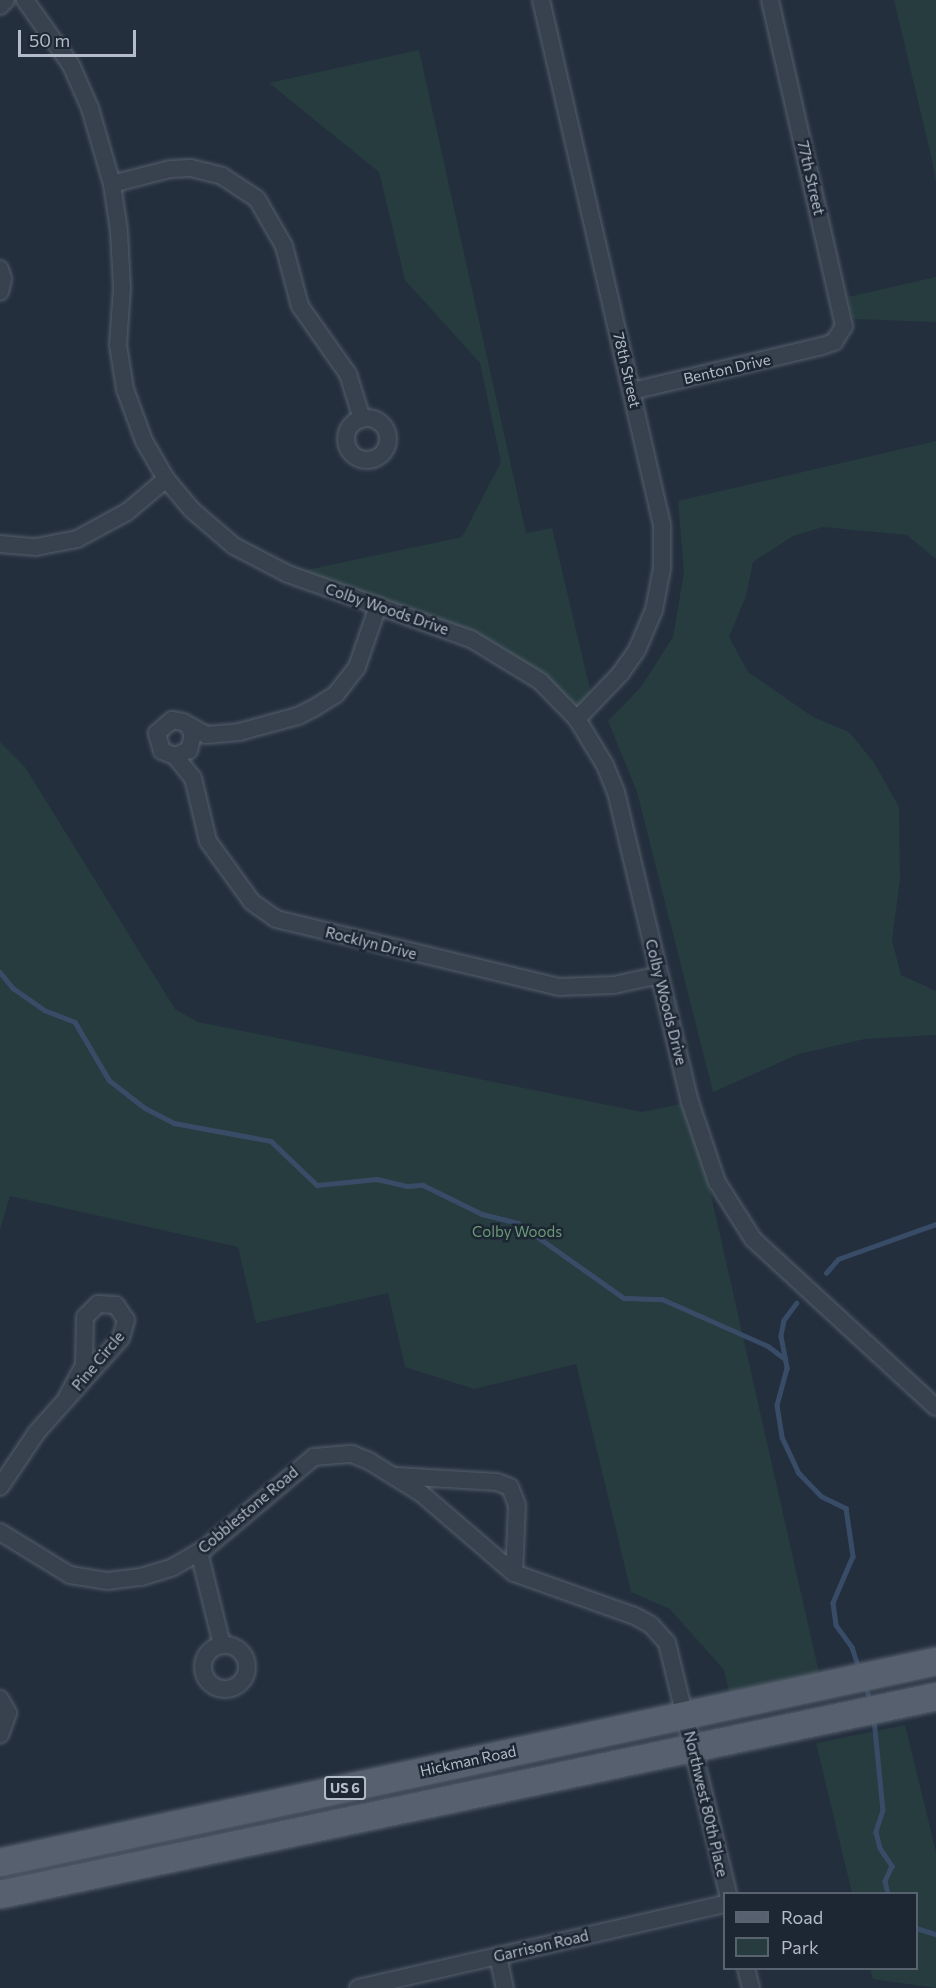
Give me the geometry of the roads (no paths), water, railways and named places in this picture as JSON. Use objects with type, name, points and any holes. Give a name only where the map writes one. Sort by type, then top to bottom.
[{"type":"main road","name":"Hickman Road","points":[[0,1862],[936,1661]]},
{"type":"main road","name":"US 6","points":[[0,1894],[936,1695]]},
{"type":"street","points":[[0,6],[6,0]]},
{"type":"street","name":"Colby Woods Drive","points":[[25,0],[71,65],[90,108],[112,184],[122,288],[118,345],[125,389],[144,441],[166,479],[192,510],[234,546],[288,574],[471,639],[518,664],[577,719],[596,750],[616,792],[704,1151],[734,1212],[753,1239],[936,1407]]},
{"type":"street","name":"78th Street","points":[[541,0],[662,525],[662,568],[654,610],[637,650],[621,673],[577,719]]},
{"type":"street","name":"77th Street","points":[[770,0],[843,315],[840,335],[822,346]]},
{"type":"street","points":[[112,184],[170,169],[191,168],[222,176],[257,199],[285,246],[300,306],[348,374],[362,419]]},
{"type":"street","points":[[0,269],[3,279],[0,292]]},
{"type":"street","name":"Benton Drive","points":[[632,391],[822,346]]},
{"type":"street","points":[[0,544],[36,548],[77,539],[127,512],[166,479]]},
{"type":"street","points":[[188,725],[206,735],[239,732],[298,716],[314,708],[336,694],[357,667],[378,606]]},
{"type":"street","name":"Rocklyn Drive","points":[[188,725],[171,720],[158,733],[162,751],[175,756],[193,778],[208,841],[252,902],[276,919],[559,987],[614,985],[660,975]]},
{"type":"street","points":[[175,756],[191,746],[193,735],[188,725]]},
{"type":"street","name":"Pine Circle","points":[[0,1486],[37,1432],[126,1330],[123,1312],[116,1305],[98,1304],[85,1317],[84,1365],[67,1396]]},
{"type":"street","name":"Cobblestone Road","points":[[0,1532],[70,1575],[107,1581],[141,1577],[173,1567],[199,1552],[314,1457],[351,1454],[393,1476],[468,1530],[514,1573],[651,1625],[671,1654],[685,1715]]},
{"type":"street","points":[[393,1476],[497,1482],[510,1487],[518,1505],[514,1573]]},
{"type":"street","points":[[199,1552],[222,1645]]},
{"type":"street","points":[[0,1699],[8,1713],[0,1735]]},
{"type":"street","name":"Northwest 80th Place","points":[[685,1715],[728,1892]]},
{"type":"street","name":"Garrison Road","points":[[358,1988],[723,1904]]},
{"type":"street","points":[[498,1956],[506,1988]]},
{"type":"street","points":[[746,1970],[751,1988]]},
{"type":"waterway","points":[[0,972],[13,988],[44,1010],[75,1022],[109,1080],[145,1108],[174,1123],[271,1141],[317,1185],[377,1179],[407,1186],[423,1185],[482,1214],[518,1223],[624,1298],[662,1299],[768,1346],[785,1359]]},
{"type":"waterway","points":[[826,1273],[838,1259],[936,1224]]},
{"type":"waterway","points":[[797,1303],[784,1320],[781,1336],[787,1368],[777,1405],[782,1437],[798,1472],[821,1496],[846,1508],[853,1556],[833,1603],[836,1625],[852,1647],[859,1668]]},
{"type":"waterway","points":[[865,1684],[871,1702]]},
{"type":"waterway","points":[[874,1719],[883,1810],[876,1832],[880,1848],[892,1866],[885,1881],[888,1892]]},
{"type":"waterway","points":[[918,1929],[936,1934]]},
{"type":"park label","name":"Colby Woods","points":[[517,1232]]}]
